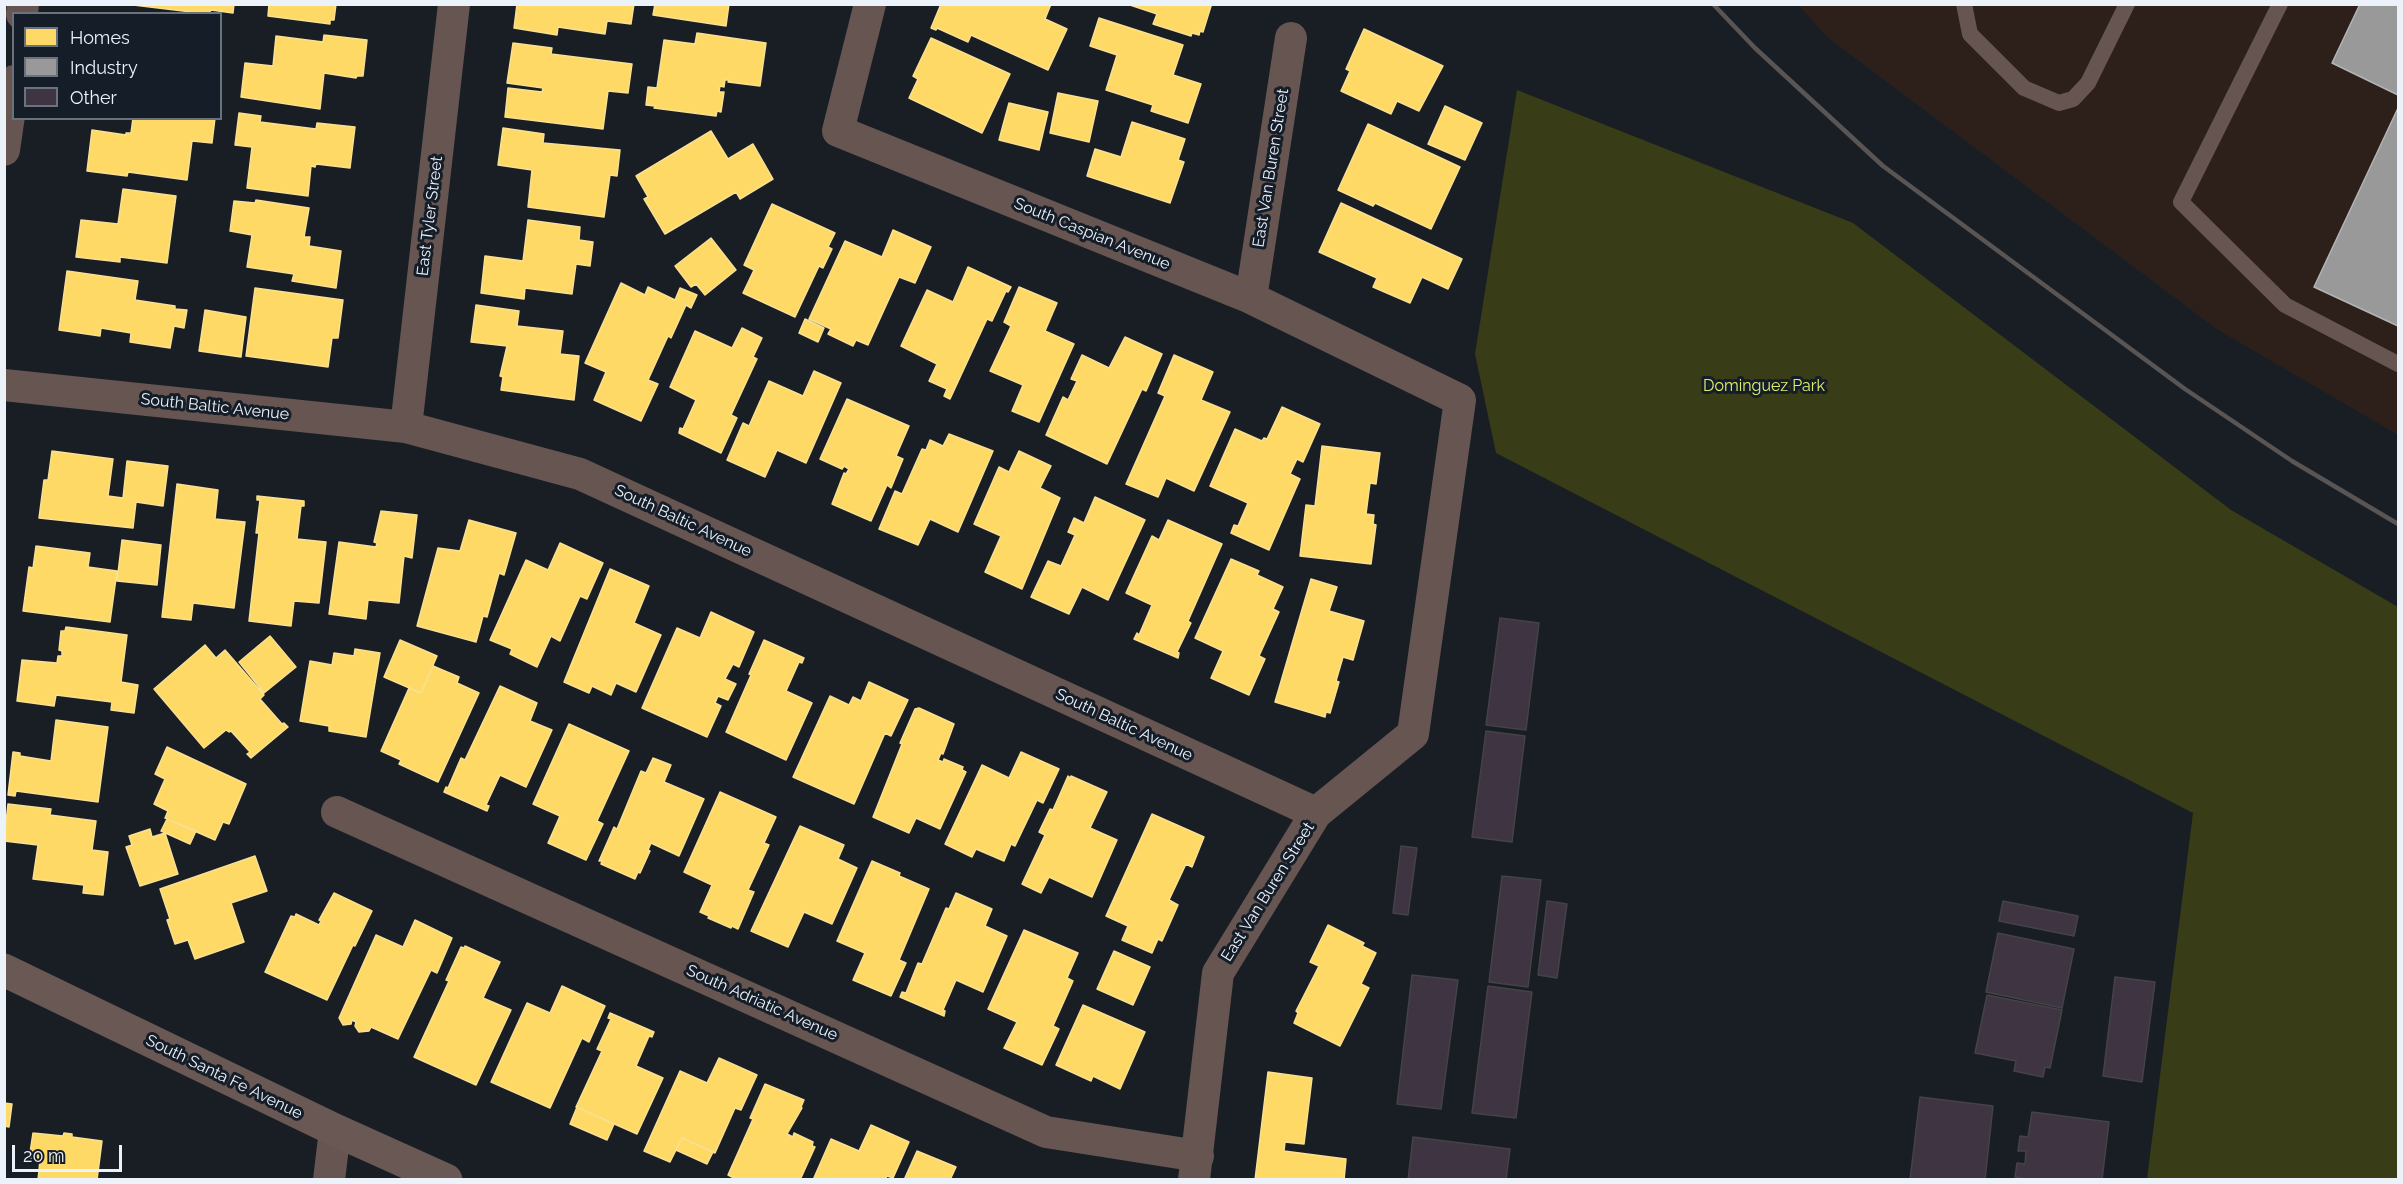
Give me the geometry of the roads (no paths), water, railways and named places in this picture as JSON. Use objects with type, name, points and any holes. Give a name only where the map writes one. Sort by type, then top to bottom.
[{"type":"main road","name":"South Santa Fe Avenue","points":[[4,970],[335,1130],[446,1179]]},
{"type":"street","name":"East Tyler Street","points":[[406,427],[454,4]]},
{"type":"street","name":"South Caspian Avenue","points":[[870,4],[838,131],[1251,298],[1460,400]]},
{"type":"street","name":"East Van Buren Street","points":[[1251,298],[1291,38]]},
{"type":"street","points":[[4,150],[12,95]]},
{"type":"street","name":"South Baltic Avenue","points":[[4,385],[406,427],[579,474],[1316,813]]},
{"type":"street","name":"East Van Buren Street","points":[[1196,1168],[1218,973],[1316,813],[1413,734],[1460,400]]},
{"type":"street","name":"South Adriatic Avenue","points":[[337,812],[1046,1131],[1196,1168]]},
{"type":"street","points":[[329,1179],[335,1130]]},
{"type":"lane","points":[[1964,4],[1970,34],[2024,88],[2059,103],[2073,99],[2088,83],[2127,4]]},
{"type":"lane","points":[[2280,4],[2181,202],[2285,305],[2398,364]]},
{"type":"railway","points":[[1713,4],[1755,48],[1883,166],[2185,389],[2292,461],[2398,524]]},
{"type":"park label","name":"Dominguez Park","points":[[1764,386]]}]
